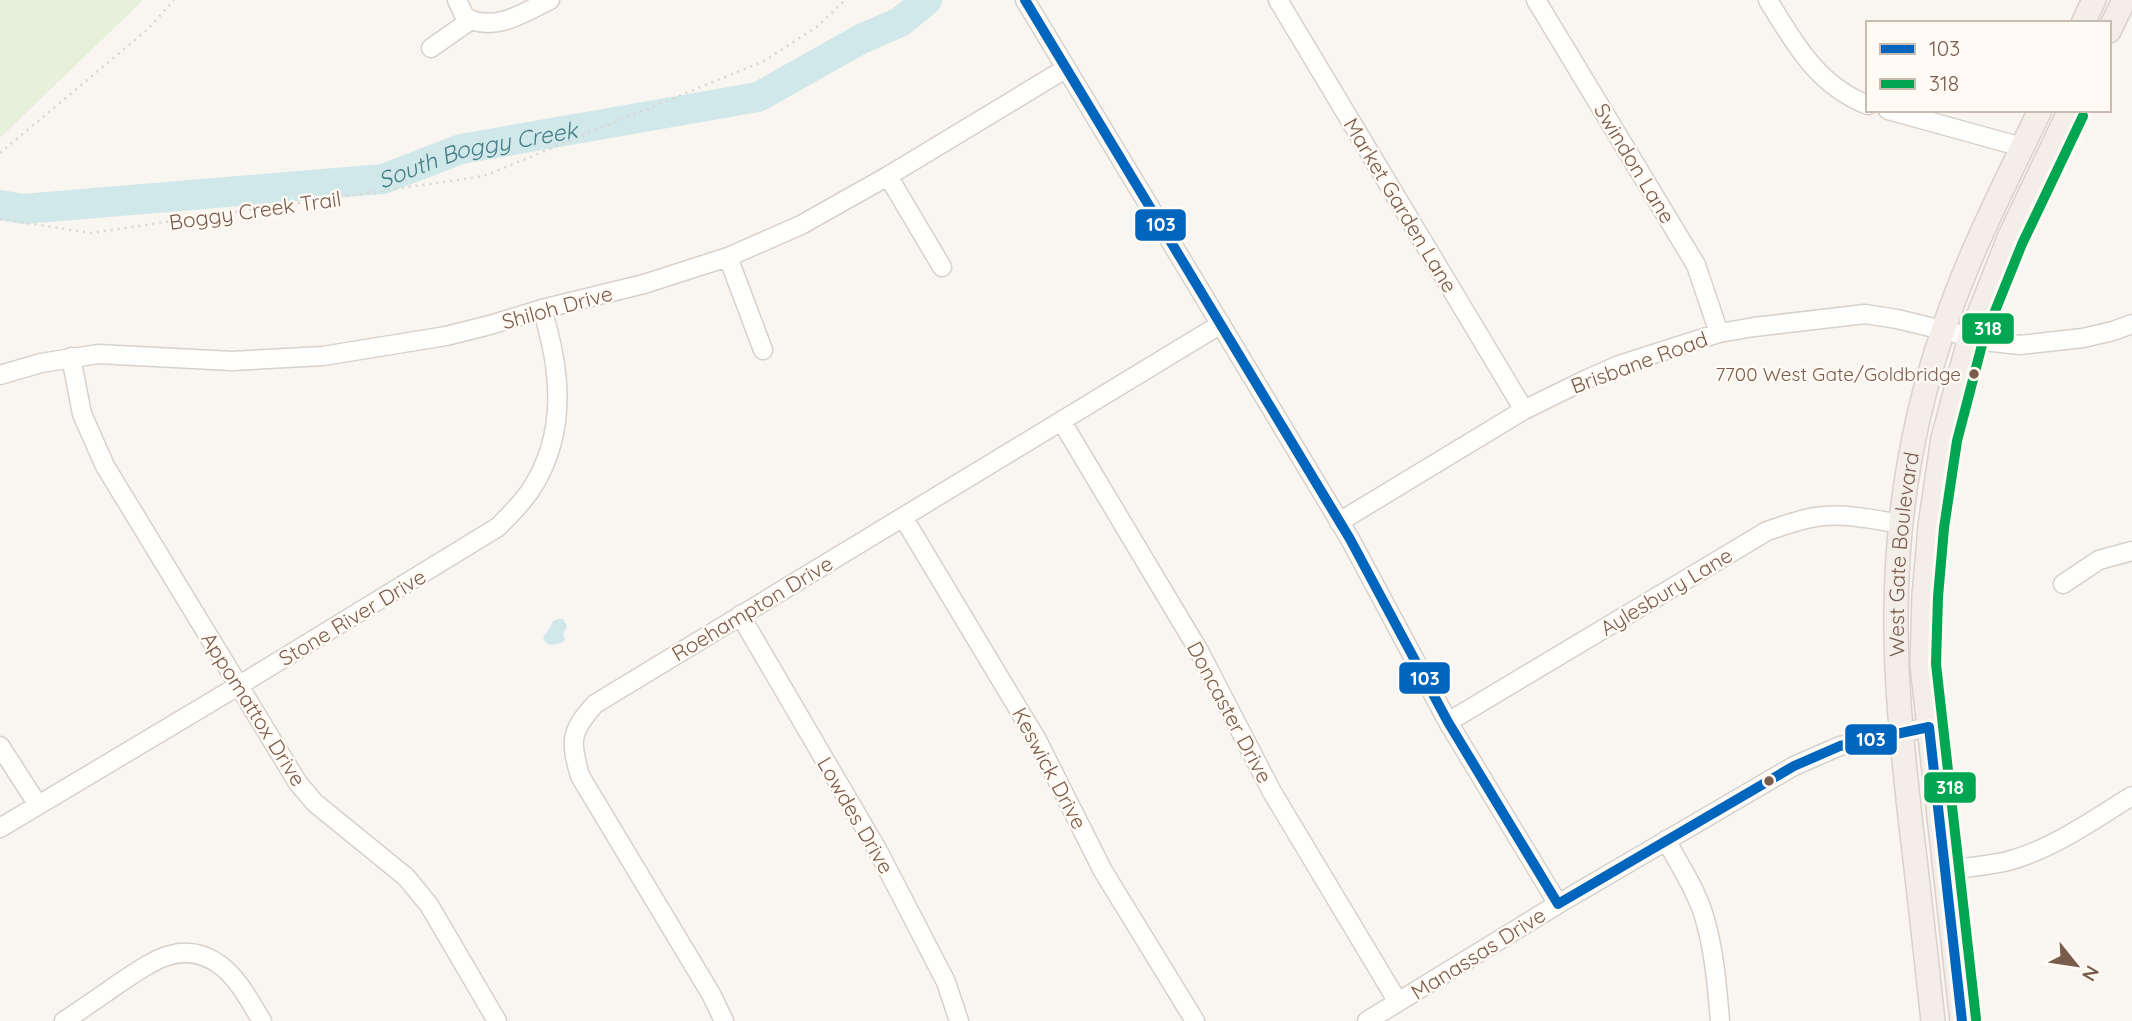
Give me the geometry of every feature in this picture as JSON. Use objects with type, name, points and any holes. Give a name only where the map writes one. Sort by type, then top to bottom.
[{"type":"main road","points":[[2084,21],[2094,0]]},
{"type":"main road","points":[[2111,27],[2124,0]]},
{"type":"main road","name":"West Gate Boulevard","points":[[1933,1021],[1900,733],[1896,608],[1901,524],[1918,421],[1943,329],[1973,250],[2039,112]]},
{"type":"main road","name":"West Gate Boulevard","points":[[1962,1021],[1922,666],[1930,526],[1943,438],[1970,337],[2009,238],[2069,112]]},
{"type":"street","points":[[457,0],[464,15],[482,24],[503,22],[550,0]]},
{"type":"street","points":[[1025,0],[1339,522],[1448,722],[1558,904]]},
{"type":"street","name":"Market Garden Lane","points":[[1279,0],[1524,410]]},
{"type":"street","name":"Swindon Lane","points":[[1536,0],[1696,265],[1719,333]]},
{"type":"street","points":[[1768,0],[1788,34],[1815,70],[1838,90],[1866,104]]},
{"type":"street","points":[[431,48],[471,20]]},
{"type":"street","name":"Shiloh Drive","points":[[0,375],[71,357],[122,354],[232,361],[323,356],[446,336],[644,284],[728,257],[801,225],[1065,69]]},
{"type":"street","points":[[1895,112],[2022,148]]},
{"type":"street","points":[[888,176],[942,267]]},
{"type":"street","points":[[728,257],[763,350]]},
{"type":"street","name":"Stone River Drive","points":[[1,824],[38,805],[238,686],[498,527],[530,492],[552,446],[559,404],[556,365],[542,309]]},
{"type":"street","name":"Brisbane Road","points":[[1339,522],[1524,410],[1575,384],[1619,365],[1719,333],[1865,314],[1897,318],[1992,342],[2020,345],[2084,338],[2132,324]]},
{"type":"street","name":"Roehampton Drive","points":[[724,1021],[711,994],[580,776],[574,755],[573,737],[582,719],[595,704],[1221,324]]},
{"type":"street","name":"Appomattox Drive","points":[[71,357],[82,414],[105,466],[298,783],[315,803],[406,877],[429,905],[497,1021]]},
{"type":"street","name":"Doncaster Drive","points":[[1062,422],[1199,651],[1272,792],[1398,1002]]},
{"type":"street","name":"Aylesbury Lane","points":[[1448,722],[1767,531],[1795,521],[1824,516],[1901,524]]},
{"type":"street","name":"Keswick Drive","points":[[903,517],[1037,740],[1103,871],[1195,1021]]},
{"type":"street","points":[[2063,584],[2099,560],[2132,551]]},
{"type":"street","name":"Lowdes Drive","points":[[740,615],[877,849],[946,982],[959,1021]]},
{"type":"street","name":"Manassas Drive","points":[[1367,1021],[1558,904],[1794,766],[1840,747],[1929,727]]},
{"type":"street","points":[[0,746],[38,805]]},
{"type":"street","points":[[1944,871],[2007,861],[2031,853],[2057,841],[2132,796]]},
{"type":"street","points":[[1666,840],[1703,912],[1717,984],[1720,1021]]},
{"type":"street","points":[[64,1021],[153,961],[177,953],[192,953],[220,965],[243,990],[262,1021]]},
{"type":"path","points":[[0,153],[148,29],[174,0]]},
{"type":"path","name":"Boggy Creek Trail","points":[[0,219],[91,233],[484,176],[764,61],[818,26],[845,0]]},
{"type":"green space","points":[[0,0],[143,0],[0,138]]},
{"type":"water","points":[[563,619],[567,626],[563,634],[565,640],[550,645],[543,637],[553,621]]},
{"type":"waterway","name":"South Boggy Creek","points":[[0,205],[23,209],[383,179],[461,149],[758,97],[861,39],[900,22],[927,0]]},
{"type":"transit line","name":"103","points":[[1025,0],[1350,539],[1448,722],[1558,904]]},
{"type":"transit line","name":"318","points":[[1976,1019],[1936,664],[1944,528],[1957,441],[1983,341],[2022,244],[2083,116]]},
{"type":"transit line","name":"103","points":[[1558,904],[1794,766],[1840,746],[1929,727],[1962,1021]]},
{"type":"place","name":"7700 West Gate/Goldbridge","points":[[1974,374]]}]
